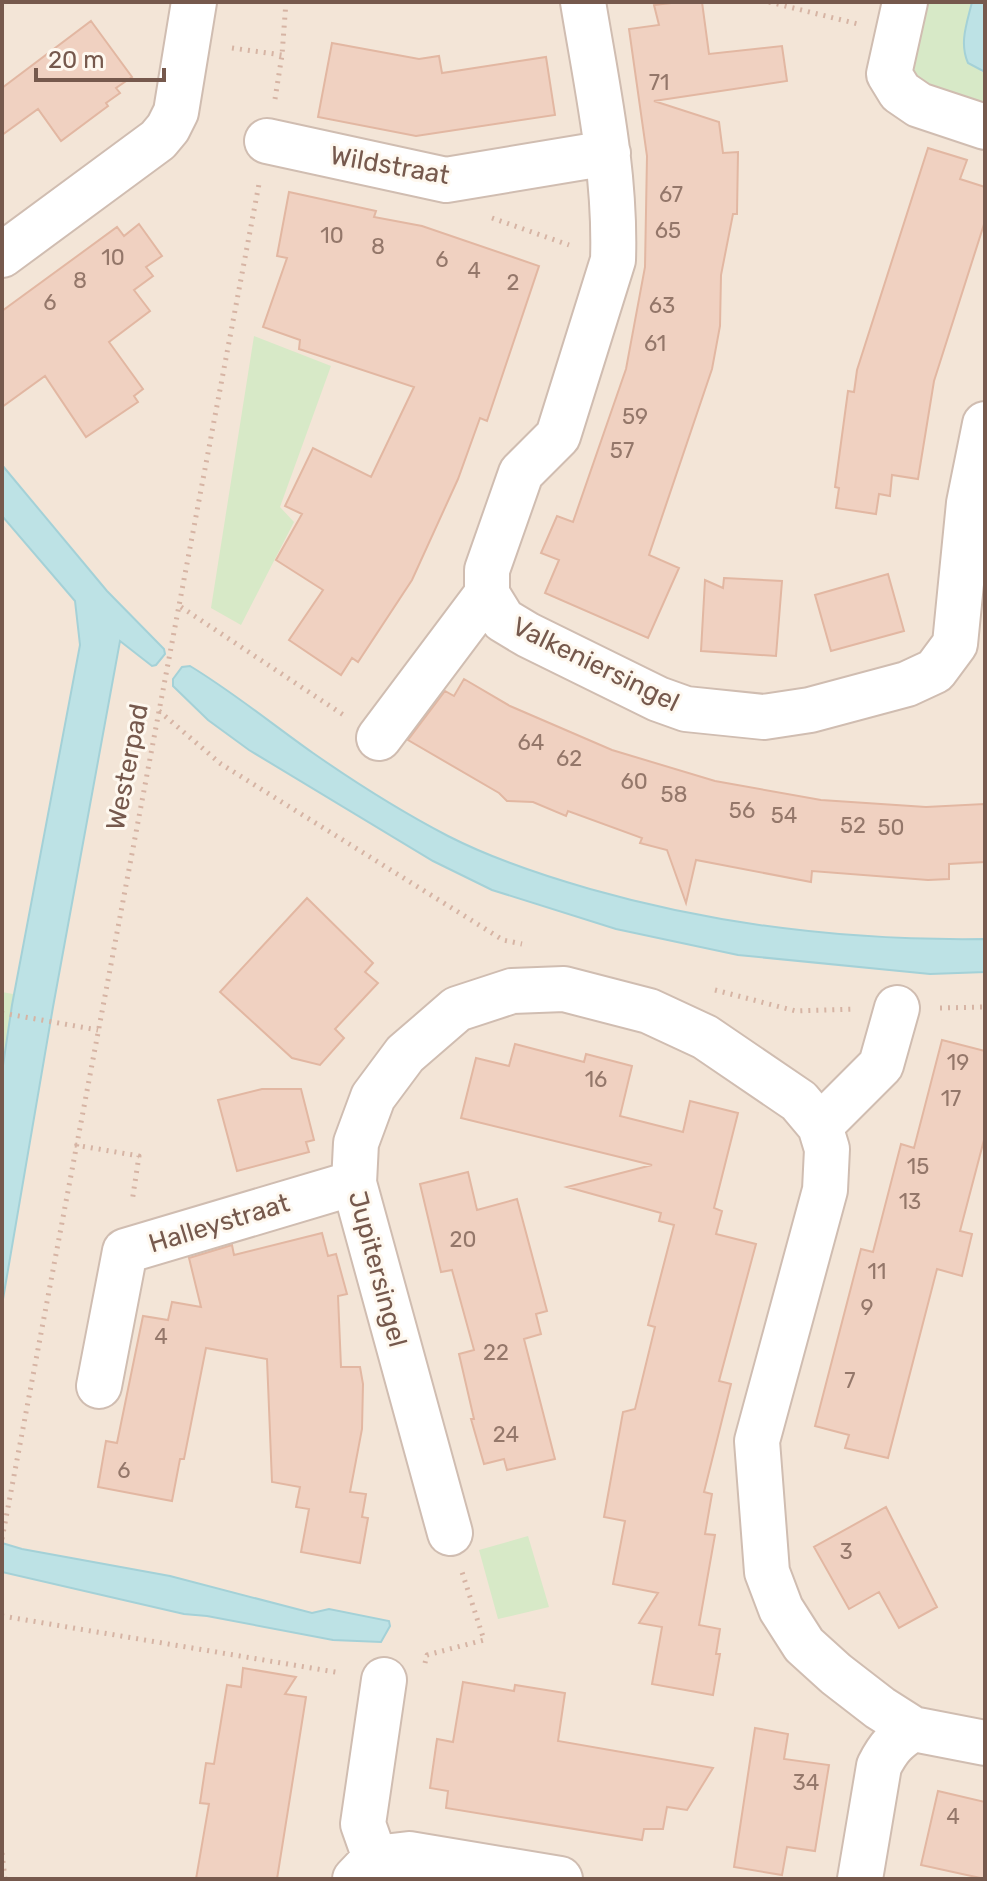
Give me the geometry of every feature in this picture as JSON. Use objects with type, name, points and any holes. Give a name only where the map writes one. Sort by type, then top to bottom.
[{"type":"street","points":[[2,255],[158,140],[168,128],[176,112],[194,2]]},
{"type":"street","name":"Valkeniersingel","points":[[583,2],[608,153],[613,260],[558,436],[521,473],[487,570],[487,594],[503,620],[658,699],[686,709],[764,717],[810,710],[907,684],[935,671],[955,644],[969,503],[985,424]]},
{"type":"street","points":[[901,17],[889,74],[900,92],[919,105],[985,127]]},
{"type":"street","name":"Wildstraat","points":[[267,141],[446,180],[608,153]]},
{"type":"street","name":"Valkeniersingel","points":[[379,738],[487,594]]},
{"type":"street","name":"Jupitersingel","points":[[450,1533],[354,1183],[356,1143],[373,1097],[405,1054],[457,1009],[512,991],[564,989],[649,1011],[705,1037],[799,1101],[820,1126]]},
{"type":"street","points":[[897,1008],[881,1065],[820,1126],[827,1149],[825,1190],[757,1441],[767,1572],[781,1609],[804,1645],[869,1700],[913,1729],[985,1743]]},
{"type":"street","name":"Halleystraat","points":[[99,1386],[125,1251],[354,1183]]},
{"type":"street","points":[[384,1680],[363,1824],[365,1868],[409,1854],[560,1879]]},
{"type":"street","points":[[860,1879],[879,1766],[886,1751],[898,1738],[913,1729]]},
{"type":"path","name":"Westerpad","points":[[2,1539],[158,710],[181,607],[282,55],[286,2]]},
{"type":"path","points":[[769,2],[901,17]]},
{"type":"path","points":[[181,607],[379,738]]},
{"type":"path","points":[[158,710],[221,764],[320,827],[503,940],[534,947]]},
{"type":"path","points":[[704,987],[796,1011],[897,1008]]},
{"type":"path","points":[[2,1013],[98,1030]]},
{"type":"path","points":[[75,1145],[139,1156],[125,1251]]},
{"type":"path","points":[[2,1616],[384,1680],[419,1682],[427,1655],[484,1640],[450,1533]]},
{"type":"path","points":[[2,1853],[5,1879]]},
{"type":"shaded area","points":[[2,2],[985,2],[985,1879],[2,1879]]},
{"type":"green space","points":[[922,2],[972,2],[964,36],[981,72],[985,72],[985,108],[913,80],[909,50]]},
{"type":"green space","points":[[254,336],[331,366],[280,507],[294,522],[241,625],[211,608]]},
{"type":"green space","points":[[2,992],[35,998],[2,1160]]},
{"type":"green space","points":[[528,1536],[549,1607],[498,1619],[479,1550]]},
{"type":"water","points":[[972,2],[985,2],[985,72],[968,63],[965,55],[965,33]]},
{"type":"water","points":[[2,465],[107,591],[164,649],[165,654],[152,666],[120,641],[2,1305],[2,1072],[80,645],[75,601],[2,516]]},
{"type":"water","points":[[190,666],[379,797],[448,836],[500,859],[590,889],[736,922],[835,934],[985,939],[985,972],[930,974],[738,955],[616,929],[492,890],[433,861],[249,750],[208,720],[173,686],[173,679],[182,667]]},
{"type":"water","points":[[2,1543],[170,1576],[312,1613],[329,1609],[389,1621],[390,1626],[381,1642],[333,1640],[184,1614],[2,1572]]},
{"type":"building","points":[[702,2],[709,54],[782,46],[787,81],[654,101],[719,122],[723,153],[738,152],[737,214],[733,214],[721,275],[720,326],[712,369],[649,555],[679,568],[648,638],[545,593],[559,560],[541,553],[557,516],[573,522],[626,369],[645,267],[647,156],[629,29],[659,25],[654,5]]},
{"type":"building","points":[[91,21],[132,77],[116,88],[120,93],[106,103],[108,106],[61,141],[38,109],[2,135],[2,88]]},
{"type":"building","points":[[332,43],[419,59],[439,56],[442,73],[546,57],[555,115],[416,136],[318,117]]},
{"type":"building","points":[[928,148],[967,160],[960,179],[985,187],[985,221],[934,381],[918,479],[892,475],[890,496],[879,494],[876,514],[836,508],[839,488],[835,487],[848,391],[854,392],[857,370]]},
{"type":"building","points":[[289,192],[376,211],[374,217],[422,226],[539,266],[487,421],[480,418],[458,479],[412,580],[358,662],[352,658],[341,675],[289,640],[323,590],[276,560],[302,514],[285,506],[313,448],[371,477],[414,387],[299,349],[300,340],[263,327],[287,258],[277,256]]},
{"type":"building","points":[[139,224],[162,256],[146,267],[153,276],[134,290],[150,311],[109,342],[143,389],[134,396],[138,402],[86,437],[45,376],[2,407],[2,311],[117,227],[124,236]]},
{"type":"building","points":[[888,574],[904,631],[831,651],[815,595]]},
{"type":"building","points":[[724,578],[782,581],[776,656],[701,651],[705,580],[723,588]]},
{"type":"building","points":[[464,679],[510,706],[612,750],[715,781],[821,800],[926,807],[984,804],[985,862],[949,864],[949,879],[812,871],[811,882],[696,860],[686,903],[667,850],[640,843],[642,838],[568,811],[566,816],[533,802],[507,801],[499,793],[408,740],[445,691],[454,696]]},
{"type":"building","points":[[307,898],[373,963],[365,972],[378,983],[335,1029],[344,1038],[320,1065],[292,1058],[220,992]]},
{"type":"building","points":[[942,1040],[985,1051],[985,1136],[960,1231],[972,1234],[962,1276],[937,1269],[888,1458],[845,1448],[849,1435],[815,1426],[861,1249],[873,1252],[901,1144],[914,1148]]},
{"type":"building","points":[[515,1044],[584,1062],[586,1054],[632,1066],[620,1116],[683,1132],[690,1101],[738,1113],[714,1208],[722,1211],[716,1234],[756,1244],[719,1381],[731,1384],[704,1492],[712,1494],[705,1534],[715,1535],[699,1625],[720,1629],[716,1654],[720,1654],[713,1695],[652,1684],[662,1627],[639,1623],[658,1593],[613,1584],[625,1521],[604,1517],[623,1412],[635,1409],[655,1327],[648,1325],[674,1225],[659,1221],[661,1213],[567,1187],[652,1165],[461,1118],[476,1058],[509,1066]]},
{"type":"building","points":[[262,1089],[301,1089],[314,1140],[306,1142],[309,1152],[237,1171],[218,1100]]},
{"type":"building","points":[[468,1172],[477,1210],[517,1199],[547,1311],[536,1314],[541,1334],[524,1339],[555,1459],[507,1470],[504,1459],[484,1464],[471,1419],[474,1419],[459,1354],[474,1350],[452,1270],[441,1272],[420,1184]]},
{"type":"building","points":[[322,1233],[328,1256],[336,1254],[347,1294],[338,1296],[341,1367],[360,1367],[363,1384],[362,1429],[350,1492],[366,1494],[362,1517],[368,1518],[360,1563],[301,1552],[309,1509],[296,1507],[300,1487],[272,1482],[267,1359],[206,1348],[184,1459],[180,1459],[172,1501],[98,1487],[106,1441],[117,1443],[143,1316],[168,1320],[172,1302],[201,1307],[189,1258],[232,1245],[234,1255]]},
{"type":"building","points":[[886,1507],[937,1607],[899,1628],[879,1592],[849,1609],[814,1547]]},
{"type":"building","points":[[243,1668],[296,1677],[285,1694],[306,1697],[277,1879],[196,1879],[209,1804],[200,1803],[206,1763],[214,1764],[227,1685],[241,1687]]},
{"type":"building","points":[[463,1682],[514,1691],[515,1685],[565,1693],[558,1741],[713,1768],[687,1810],[667,1807],[663,1829],[644,1829],[642,1840],[446,1808],[448,1791],[430,1788],[437,1739],[453,1742]]},
{"type":"building","points":[[755,1728],[788,1734],[784,1759],[829,1765],[815,1851],[787,1847],[782,1875],[734,1867]]},
{"type":"building","points":[[938,1791],[985,1802],[985,1879],[921,1865]]}]
